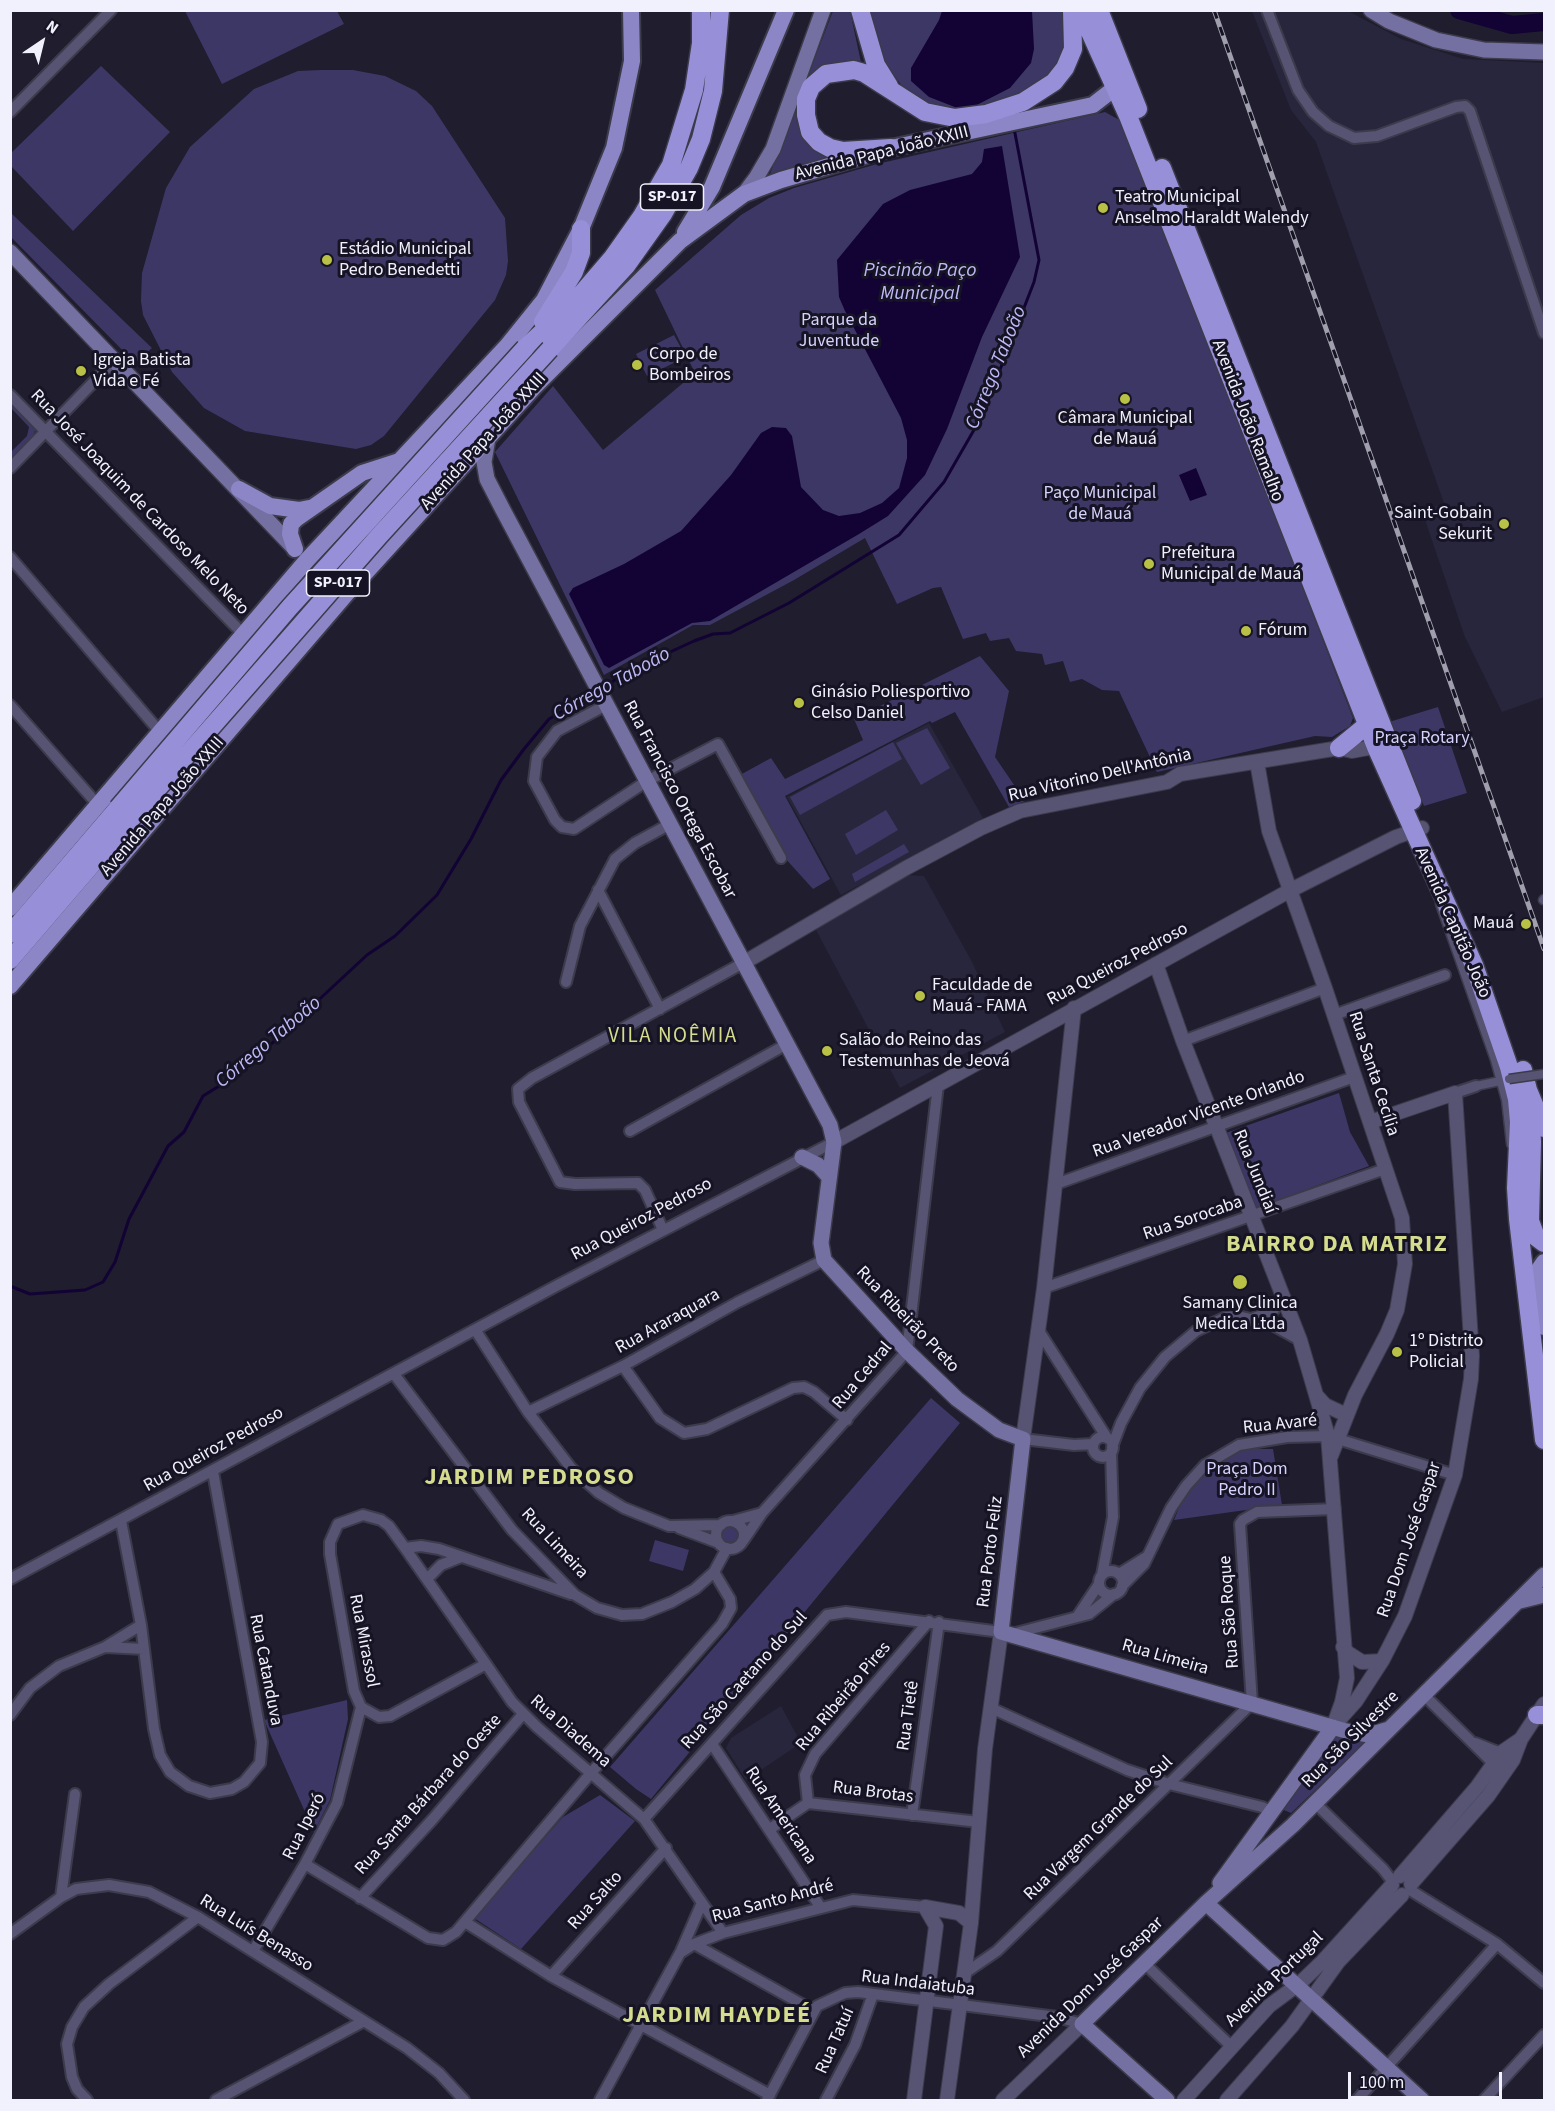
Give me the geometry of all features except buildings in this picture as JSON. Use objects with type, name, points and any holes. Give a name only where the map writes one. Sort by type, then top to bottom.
[{"type":"highway","name":"Avenida Papa João XXIII","points":[[10,960],[290,607],[525,348],[570,307],[613,256],[642,216],[671,165],[694,90],[701,43],[701,10]]},
{"type":"highway","name":"Avenida Papa João XXIII","points":[[10,934],[124,814],[626,266],[663,214],[701,139],[713,92],[720,10]]},
{"type":"highway","points":[[860,10],[876,65],[894,93]]},
{"type":"highway","points":[[891,148],[843,151],[830,148],[810,132],[806,115],[806,99],[811,87],[819,79],[846,70],[864,73],[915,107],[939,116],[986,122],[1054,82],[1065,68],[1073,49],[1072,10]]},
{"type":"highway","name":"Avenida João Ramalho","points":[[1080,10],[1119,77],[1418,830]]},
{"type":"highway","name":"Avenida João Ramalho","points":[[1099,10],[1128,116],[1367,725],[1383,746],[1409,794],[1418,830]]},
{"type":"highway","points":[[525,348],[555,305],[574,272],[581,253],[581,229]]},
{"type":"highway","points":[[1339,748],[1367,725]]},
{"type":"highway","name":"Avenida Capitão João","points":[[1418,830],[1437,886],[1474,965],[1514,1083],[1520,1122],[1516,1188],[1545,1440]]},
{"type":"highway","name":"Avenida Capitão João","points":[[1418,830],[1481,952],[1521,1062],[1528,1090],[1545,1128]]},
{"type":"highway","points":[[1528,1090],[1532,1142],[1530,1221],[1536,1237],[1545,1243]]},
{"type":"main road","points":[[631,10],[629,35],[633,52]]},
{"type":"main road","points":[[10,908],[244,635],[301,554],[399,460],[526,324],[549,292],[581,229],[614,148],[623,110],[639,10]]},
{"type":"main road","points":[[680,241],[716,178],[786,10]]},
{"type":"main road","points":[[744,194],[773,148],[823,10]]},
{"type":"main road","points":[[1371,10],[1389,21],[1436,40],[1484,50],[1545,52]]},
{"type":"main road","name":"Avenida Papa João XXIII","points":[[10,986],[347,593],[577,342],[680,241],[744,194],[806,172],[986,122],[1035,118],[1093,105],[1119,77]]},
{"type":"main road","points":[[1093,105],[1128,116]]},
{"type":"main road","points":[[10,252],[301,554],[347,593]]},
{"type":"main road","name":"Rua Francisco Ortega Escobar","points":[[488,438],[484,459],[487,479],[603,700],[745,962],[827,1119],[834,1142]]},
{"type":"main road","points":[[301,554],[290,534],[291,524],[362,473],[399,460]]},
{"type":"main road","points":[[455,474],[471,471],[487,479]]},
{"type":"main road","points":[[239,489],[270,506],[299,510],[313,507]]},
{"type":"main road","points":[[824,1260],[821,1243],[834,1142]]},
{"type":"main road","points":[[802,1157],[818,1165],[829,1177]]},
{"type":"main road","name":"Rua Ribeirão Preto","points":[[824,1260],[907,1351],[976,1415],[999,1430],[1023,1439]]},
{"type":"main road","points":[[1526,1288],[1545,1262]]},
{"type":"main road","points":[[1545,1283],[1541,1298],[1545,1327]]},
{"type":"main road","name":"Rua Porto Feliz","points":[[1005,1633],[1023,1439]]},
{"type":"main road","name":"Rua São Silvestre","points":[[1206,1903],[1315,1803],[1369,1742],[1389,1729],[1545,1575]]},
{"type":"main road","points":[[1520,1601],[1545,1595]]},
{"type":"main road","name":"Rua Limeira","points":[[1005,1633],[1333,1727],[1369,1742]]},
{"type":"main road","name":"Rua Dom José Gaspar","points":[[1206,1903],[1270,1811],[1333,1727]]},
{"type":"main road","points":[[1270,1811],[1293,1824]]},
{"type":"main road","points":[[1206,1903],[1309,2000],[1422,2100]]},
{"type":"main road","name":"Avenida Dom José Gaspar","points":[[1082,2024],[1206,1903]]},
{"type":"main road","points":[[1082,2024],[1167,2100]]},
{"type":"street","points":[[1267,10],[1294,80],[1308,105],[1329,126],[1354,138],[1377,136],[1456,107],[1465,106],[1470,111],[1545,333]]},
{"type":"street","points":[[10,112],[106,12]]},
{"type":"street","points":[[10,468],[115,360]]},
{"type":"street","name":"Rua José Joaquim de Cardoso Melo Neto","points":[[10,394],[244,635]]},
{"type":"street","points":[[10,557],[160,732]]},
{"type":"street","points":[[603,700],[557,730],[545,743],[537,757],[534,770],[540,794],[555,820],[567,830],[574,828],[647,781],[718,744],[781,858]]},
{"type":"street","points":[[11,706],[98,805]]},
{"type":"street","name":"Rua Vitorino Dell'Antônia","points":[[745,962],[906,868],[1002,817],[1038,807],[1167,782],[1180,774],[1339,748],[1352,751],[1383,746]]},
{"type":"street","name":"Rua Santa Cecília","points":[[1257,762],[1269,831],[1325,988],[1402,1218],[1405,1264],[1397,1310],[1387,1334],[1333,1437]]},
{"type":"street","points":[[566,982],[580,926],[615,859],[624,850],[670,824]]},
{"type":"street","name":"Rua Queiroz Pedroso","points":[[10,1579],[663,1230],[834,1142],[1289,891],[1396,837],[1418,830]]},
{"type":"street","points":[[1437,886],[1441,913],[1505,1080],[1516,1188]]},
{"type":"street","points":[[598,890],[660,1009]]},
{"type":"street","points":[[663,1230],[645,1190],[638,1183],[575,1184],[560,1182],[517,1096],[521,1084],[745,962]]},
{"type":"street","name":"Rua Jundiaí","points":[[1156,964],[1183,1041],[1300,1340],[1314,1394],[1333,1437],[1330,1458],[1346,1689],[1333,1727]]},
{"type":"street","points":[[1334,1015],[1462,969]]},
{"type":"street","points":[[1183,1041],[1325,988]]},
{"type":"street","name":"Rua Porto Feliz","points":[[1023,1439],[1039,1331],[1074,1008]]},
{"type":"street","points":[[630,1131],[787,1044]]},
{"type":"street","points":[[1370,1122],[1476,1086],[1545,1074]]},
{"type":"street","name":"Rua Vereador Vicente Orlando","points":[[1056,1184],[1354,1077]]},
{"type":"street","name":"Rua Cedral","points":[[743,1541],[762,1513],[907,1351],[938,1085]]},
{"type":"street","name":"Rua Dom José Gaspar","points":[[1333,1727],[1356,1701],[1382,1661],[1406,1616],[1455,1475],[1471,1379],[1472,1356],[1455,1093]]},
{"type":"street","name":"Rua Sorocaba","points":[[1044,1288],[1385,1169]]},
{"type":"street","name":"Rua Araraquara","points":[[528,1412],[623,1366],[738,1302],[824,1260]]},
{"type":"street","points":[[1254,1318],[1273,1311],[1283,1296]]},
{"type":"street","points":[[1110,1446],[1128,1406],[1152,1371],[1196,1331],[1212,1322],[1238,1316],[1254,1318],[1300,1340]]},
{"type":"street","points":[[476,1331],[528,1412],[571,1468],[599,1493],[624,1508],[723,1546],[735,1548],[743,1541],[743,1529],[733,1521]]},
{"type":"street","points":[[1039,1331],[1093,1414],[1110,1446],[1113,1517],[1101,1580],[1103,1591],[1118,1581]]},
{"type":"street","points":[[623,1366],[660,1418],[684,1433],[707,1429],[793,1388],[804,1387],[814,1392],[847,1420]]},
{"type":"street","name":"Rua Limeira","points":[[394,1374],[512,1530],[544,1566],[575,1595],[597,1608],[622,1615],[642,1614],[672,1602],[695,1589],[714,1572],[723,1546]]},
{"type":"street","points":[[1314,1394],[1325,1405],[1340,1412]]},
{"type":"street","name":"Rua Santa Cecília","points":[[1333,1437],[1340,1412],[1354,1395]]},
{"type":"street","points":[[1093,1414],[1095,1449],[1113,1479]]},
{"type":"street","points":[[1095,1449],[1100,1437],[1110,1446]]},
{"type":"street","points":[[1333,1437],[1455,1475]]},
{"type":"street","name":"Rua Avaré","points":[[1005,1633],[1077,1617],[1095,1610],[1118,1581],[1148,1556],[1180,1494],[1195,1475],[1218,1456],[1232,1448],[1252,1442],[1333,1437]]},
{"type":"street","name":"Rua Ribeirão Preto","points":[[1023,1439],[1095,1449]]},
{"type":"street","points":[[1095,1449],[1110,1446]]},
{"type":"street","name":"Rua Catanduva","points":[[121,1521],[141,1625],[156,1745],[170,1772],[189,1786],[210,1793],[220,1792],[244,1782],[260,1763],[261,1731],[240,1631],[213,1472]]},
{"type":"street","name":"Rua São Roque","points":[[1252,1703],[1240,1524],[1257,1512],[1335,1509]]},
{"type":"street","points":[[678,1528],[721,1525],[762,1513]]},
{"type":"street","name":"Rua Mirassol","points":[[405,1548],[381,1520],[363,1515],[338,1524],[330,1542],[354,1691],[361,1707],[378,1717],[390,1716],[486,1664]]},
{"type":"street","points":[[721,1525],[716,1533],[723,1546]]},
{"type":"street","points":[[405,1548],[421,1546],[461,1557],[575,1595]]},
{"type":"street","name":"Rua Diadema","points":[[405,1548],[523,1714],[644,1819],[666,1848],[701,1905],[723,1933]]},
{"type":"street","points":[[1107,1553],[1118,1581]]},
{"type":"street","points":[[427,1580],[441,1565],[461,1557]]},
{"type":"street","points":[[1077,1617],[1108,1571],[1118,1581]]},
{"type":"street","points":[[305,1864],[436,1941],[448,1937],[465,1922],[728,1615],[730,1599],[714,1572]]},
{"type":"street","name":"Rua São Caetano do Sul","points":[[644,1819],[827,1615],[846,1612],[934,1622]]},
{"type":"street","name":"Rua Limeira","points":[[934,1622],[1005,1633]]},
{"type":"street","name":"Rua Ribeirão Pires","points":[[808,1803],[805,1775],[815,1754],[934,1622]]},
{"type":"street","name":"Rua Tietê","points":[[912,1815],[934,1622]]},
{"type":"street","points":[[10,1715],[30,1688],[59,1666],[105,1647],[141,1625]]},
{"type":"street","name":"Rua Porto Feliz","points":[[947,2100],[971,1923],[991,1708],[1005,1633]]},
{"type":"street","points":[[105,1647],[144,1649]]},
{"type":"street","points":[[1343,1647],[1362,1662],[1382,1661]]},
{"type":"street","points":[[1424,1695],[1499,1769]]},
{"type":"street","name":"Rua Vargem Grande do Sul","points":[[965,1973],[997,1951],[1252,1703]]},
{"type":"street","name":"Rua Iperó","points":[[252,1951],[305,1864],[337,1803],[361,1707]]},
{"type":"street","points":[[991,1708],[1095,1758],[1168,1784],[1262,1807],[1270,1811]]},
{"type":"street","name":"Avenida Portugal","points":[[1184,2100],[1275,2000],[1295,1987],[1323,1961],[1488,1796],[1499,1769],[1542,1712]]},
{"type":"street","name":"Rua Santa Bárbara do Oeste","points":[[360,1898],[523,1714]]},
{"type":"street","points":[[1475,1743],[1508,1756]]},
{"type":"street","name":"Rua Americana","points":[[712,1744],[821,1908]]},
{"type":"street","points":[[61,1897],[75,1794]]},
{"type":"street","name":"Rua Brotas","points":[[770,1829],[808,1803],[979,1822]]},
{"type":"street","points":[[1315,1803],[1401,1884],[1497,1944],[1545,1983]]},
{"type":"street","name":"Rua Salto","points":[[551,1976],[666,1848]]},
{"type":"street","name":"Avenida Portugal","points":[[1227,2100],[1292,2026],[1309,2000],[1401,1884]]},
{"type":"street","name":"Rua Luís Benasso","points":[[10,1934],[61,1897],[88,1886],[129,1887],[150,1892],[198,1917],[416,2055],[439,2073],[464,2100]]},
{"type":"street","points":[[936,1926],[973,1897]]},
{"type":"street","name":"Rua Santo André","points":[[600,2100],[680,1953],[694,1944],[723,1933],[821,1908],[864,1900],[956,1912]]},
{"type":"street","points":[[680,1953],[701,1905]]},
{"type":"street","points":[[914,2100],[936,1926],[925,1907]]},
{"type":"street","points":[[956,1912],[971,1923]]},
{"type":"street","points":[[87,2100],[77,2090],[72,2077],[67,2044],[72,2027],[84,2007],[109,1984],[198,1917]]},
{"type":"street","points":[[465,1922],[551,1976],[769,2098]]},
{"type":"street","points":[[694,1944],[814,2011]]},
{"type":"street","points":[[1357,2100],[1497,1944]]},
{"type":"street","points":[[1144,1962],[1232,2047]]},
{"type":"street","name":"Rua Indaiatuba","points":[[769,2098],[814,2011],[824,2001],[834,1996],[851,1992],[873,1994],[1057,2017],[1082,2024]]},
{"type":"street","name":"Rua Tatuí","points":[[826,2100],[855,2045],[873,1994]]},
{"type":"street","points":[[216,2100],[364,2021]]},
{"type":"street","name":"Avenida Dom José Gaspar","points":[[1003,2100],[1082,2024]]},
{"type":"street","points":[[1484,2100],[1545,2036]]},
{"type":"shaded area","points":[[1252,11],[1348,11],[1401,39],[1463,59],[1544,63],[1544,697],[1502,712],[1465,637],[1422,511],[1444,503],[1316,142],[1291,110]]},
{"type":"shaded area","points":[[929,723],[983,818],[841,895],[787,797]]},
{"type":"shaded area","name":"Faculdade de Mauá - FAMA","points":[[905,875],[924,876],[971,960],[1005,1032],[900,1088],[815,928]]},
{"type":"shaded area","points":[[781,1706],[801,1743],[746,1780],[726,1748],[731,1738]]},
{"type":"green space","points":[[185,11],[337,11],[344,24],[222,84]]},
{"type":"green space","points":[[833,11],[850,11],[862,67],[838,65],[798,107],[836,158],[801,164],[768,179]]},
{"type":"green space","points":[[870,11],[1062,11],[1065,41],[1057,64],[1041,84],[969,112],[912,99],[884,62]]},
{"type":"green space","points":[[101,66],[170,132],[73,231],[11,166],[11,153]]},
{"type":"green space","name":"Estádio Municipal Pedro Benedetti","points":[[353,70],[385,76],[416,91],[432,106],[505,218],[508,261],[506,275],[495,300],[384,436],[371,445],[356,449],[245,431],[204,408],[172,372],[143,315],[141,301],[142,273],[166,188],[190,147],[254,89],[298,71]]},
{"type":"green space","points":[[1105,112],[1123,122],[1353,718],[1350,726],[1332,737],[1315,736],[1157,772],[1119,691],[1102,690],[1082,679],[1070,682],[1063,661],[1045,665],[1042,654],[1016,651],[1009,638],[990,641],[986,633],[963,639],[941,587],[933,588],[897,604],[865,538],[794,580],[710,625],[693,625],[604,675],[495,452],[553,386],[603,450],[695,373],[655,290],[741,215],[769,198],[794,188],[877,164]]},
{"type":"green space","points":[[11,213],[152,348],[135,363],[11,237]]},
{"type":"green space","points":[[674,335],[686,357],[647,376],[636,354]]},
{"type":"green space","points":[[11,401],[36,428],[33,436],[11,461],[10,453],[27,436],[29,427],[11,408]]},
{"type":"green space","points":[[980,656],[1009,691],[995,757],[1025,801],[1009,807],[955,712],[932,723],[930,721],[785,796],[830,879],[813,889],[784,857],[740,775],[771,758],[785,779],[863,740],[854,719]]},
{"type":"green space","name":"Praça Rotary","points":[[1438,707],[1467,793],[1424,806],[1389,722]]},
{"type":"green space","points":[[927,728],[950,768],[921,785],[896,743]]},
{"type":"green space","points":[[893,742],[902,759],[800,815],[790,797]]},
{"type":"green space","points":[[886,810],[898,830],[856,855],[845,834]]},
{"type":"green space","points":[[904,844],[909,852],[855,882],[852,874]]},
{"type":"green space","points":[[1339,1093],[1350,1132],[1369,1166],[1252,1210],[1223,1134]]},
{"type":"green space","points":[[931,1398],[960,1423],[651,1799],[636,1789],[610,1767]]},
{"type":"green space","name":"Praça Dom Pedro II","points":[[1239,1449],[1273,1449],[1282,1505],[1174,1520],[1187,1488]]},
{"type":"green space","points":[[730,1522],[735,1523],[741,1529],[741,1539],[735,1545],[730,1546],[725,1545],[719,1539],[718,1534],[719,1529],[725,1523]]},
{"type":"green space","points":[[655,1540],[689,1550],[683,1571],[649,1561]]},
{"type":"green space","points":[[347,1700],[348,1719],[330,1800],[314,1832],[264,1720]]},
{"type":"green space","points":[[1336,1731],[1369,1739],[1291,1813],[1279,1808]]},
{"type":"green space","points":[[600,1795],[635,1821],[521,1949],[474,1918],[563,1817]]},
{"type":"water","points":[[942,11],[1032,11],[1034,49],[1031,63],[1010,88],[965,111],[929,97],[911,81],[911,68]]},
{"type":"water","name":"Piscinão Paço Municipal","points":[[1002,146],[1020,257],[982,337],[947,429],[925,475],[888,516],[859,534],[710,621],[692,623],[609,668],[604,665],[569,594],[573,588],[624,564],[681,531],[731,475],[761,433],[772,427],[786,428],[792,436],[801,487],[823,510],[839,516],[860,513],[882,503],[899,488],[907,458],[907,440],[901,418],[839,297],[837,260],[883,204],[910,190],[972,174],[982,162],[984,149]]},
{"type":"water","points":[[1196,468],[1207,495],[1190,501],[1179,475]]},
{"type":"waterway","points":[[1459,10],[1512,25],[1544,22]]},
{"type":"waterway","name":"Córrego Taboão","points":[[602,688],[631,670],[694,641],[713,634],[730,633],[789,603],[899,535],[944,482],[982,416],[1034,282],[1039,260],[1014,128]]},
{"type":"waterway","name":"Córrego Taboão","points":[[10,1286],[30,1294],[85,1290],[103,1282],[115,1262],[129,1219],[168,1146],[184,1132],[203,1096],[240,1073],[367,955],[395,936],[437,895],[471,839],[501,780],[524,749],[549,719],[594,693]]},
{"type":"railway","points":[[1214,10],[1544,949]]},
{"type":"place","name":"Teatro Municipal Anselmo Haraldt Walendy","points":[[1103,208]]},
{"type":"place","name":"Estádio Municipal Pedro Benedetti","points":[[327,260]]},
{"type":"place","name":"Corpo de Bombeiros","points":[[637,365]]},
{"type":"place","name":"Igreja Batista Vida e Fé","points":[[81,371]]},
{"type":"place","name":"Câmara Municipal de Mauá","points":[[1125,399]]},
{"type":"place","name":"Saint-Gobain Sekurit","points":[[1504,524]]},
{"type":"place","name":"Prefeitura Municipal de Mauá","points":[[1149,564]]},
{"type":"place","name":"Fórum","points":[[1246,631]]},
{"type":"place","name":"Ginásio Poliesportivo Celso Daniel","points":[[799,703]]},
{"type":"place","name":"Mauá","points":[[1526,924]]},
{"type":"place","name":"Faculdade de Mauá - FAMA","points":[[920,996]]},
{"type":"place","name":"Salão do Reino das Testemunhas de Jeová","points":[[827,1051]]},
{"type":"place","name":"Samany Clinica Medica Ltda","points":[[1240,1282]]},
{"type":"place","name":"1º Distrito Policial","points":[[1397,1352]]},
{"type":"district","name":"VILA NOÊMIA","points":[[673,1037]]},
{"type":"district","name":"BAIRRO DA MATRIZ","points":[[1337,1246]]},
{"type":"district","name":"JARDIM PEDROSO","points":[[530,1479]]},
{"type":"district","name":"JARDIM HAYDEÉ","points":[[717,2017]]},
{"type":"park label","name":"Parque da Juventude","points":[[839,331]]},
{"type":"park label","name":"Paço Municipal de Mauá","points":[[1100,504]]}]
